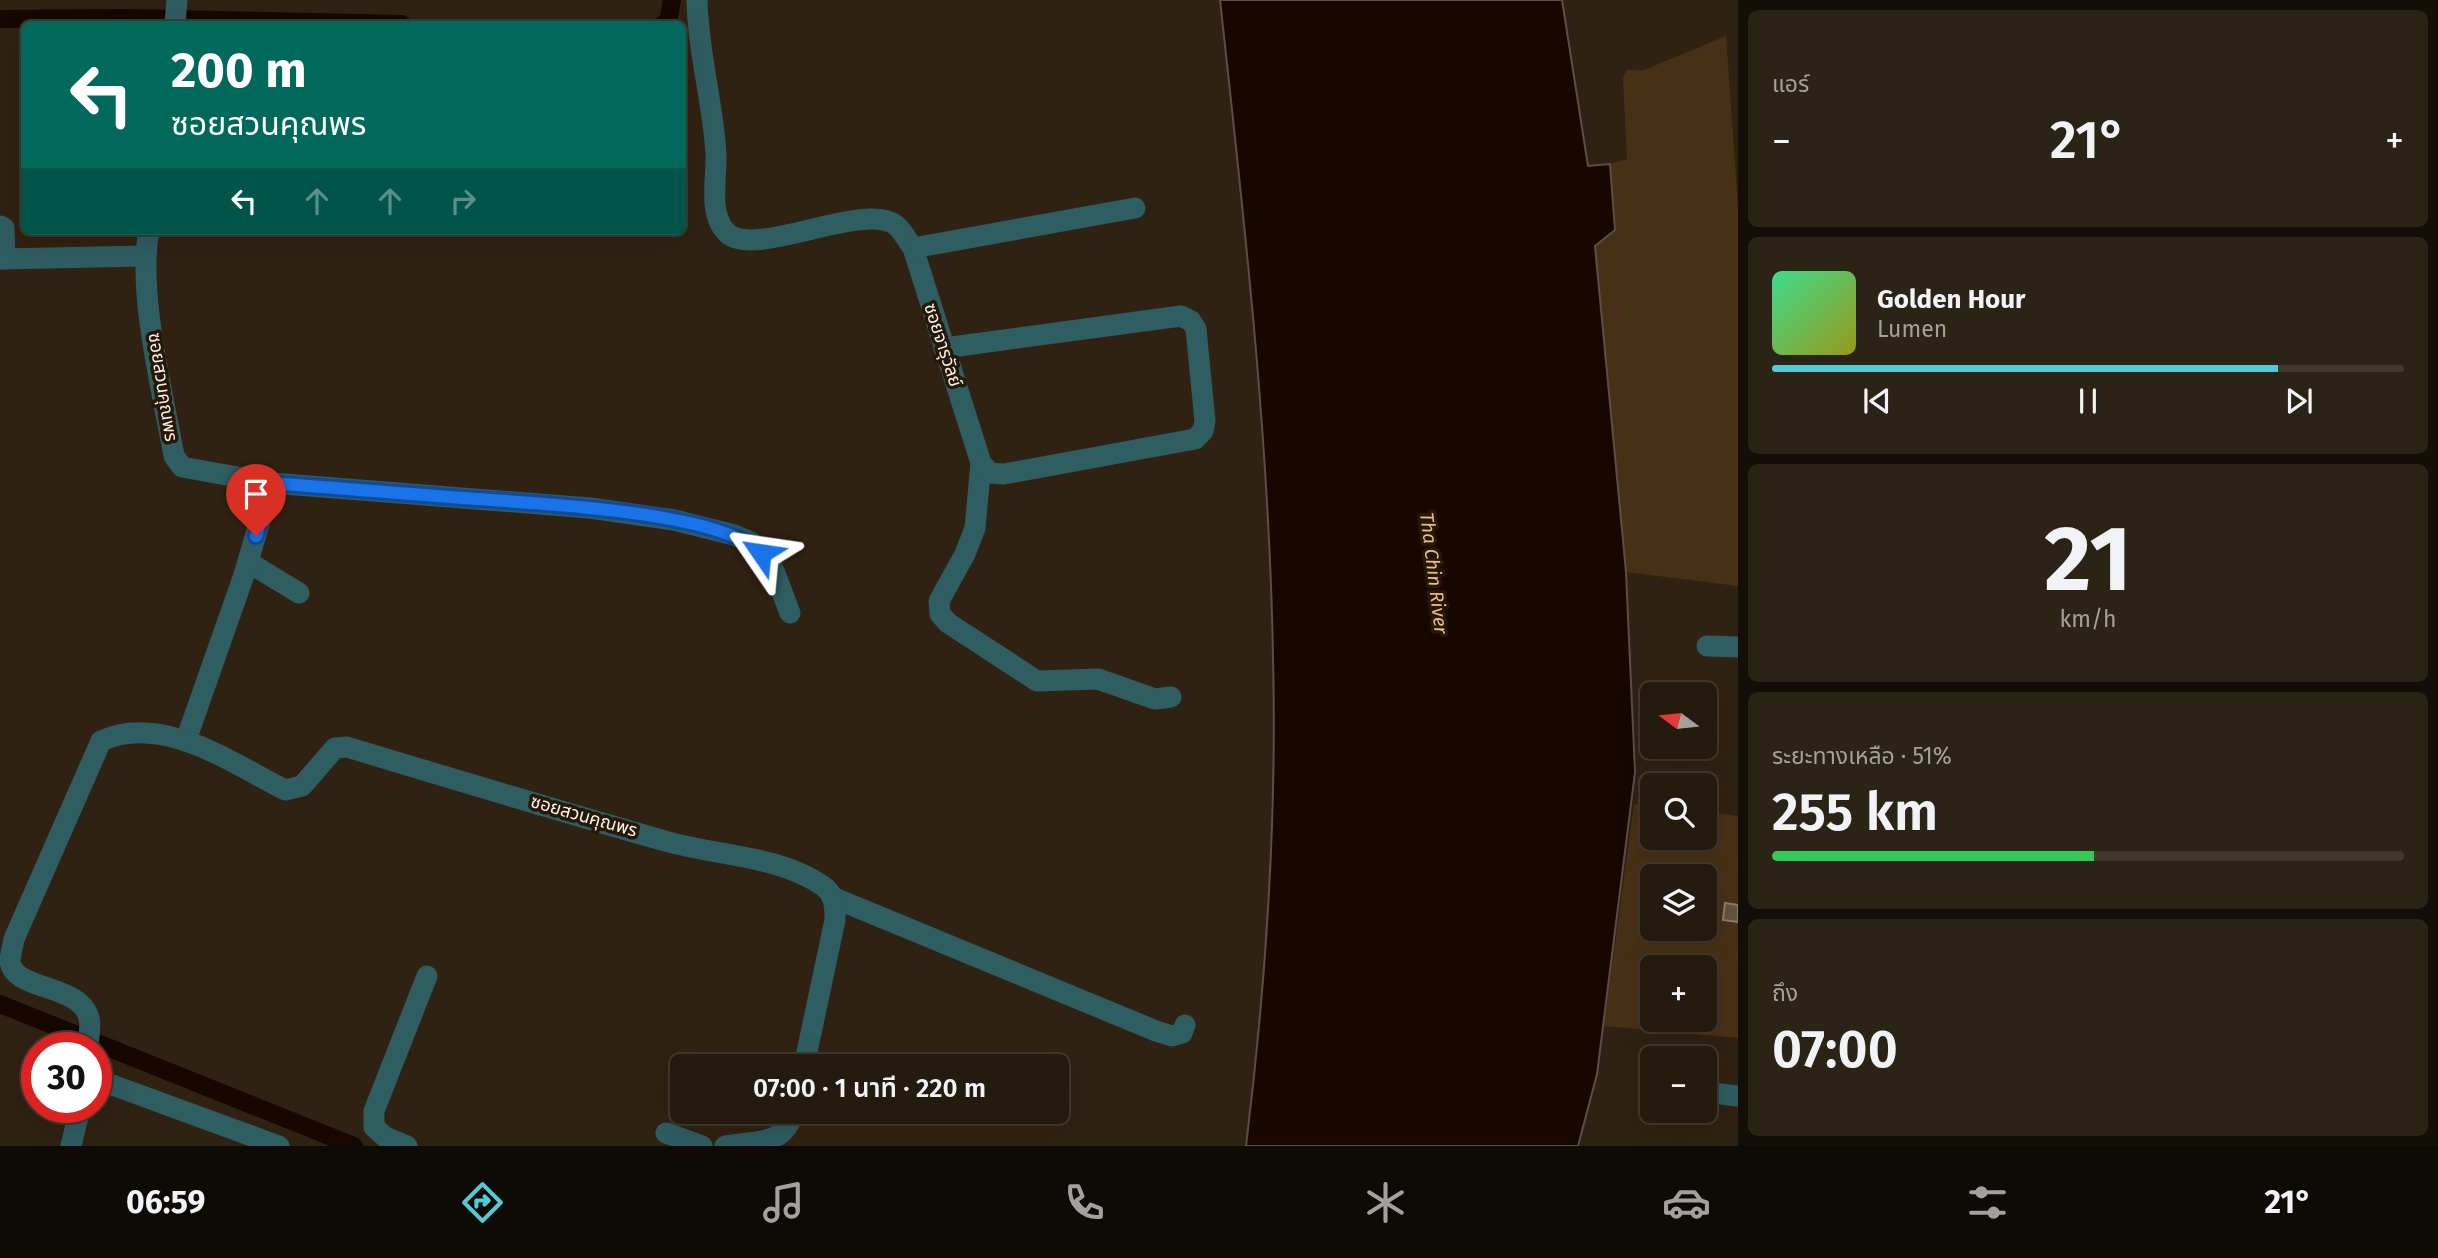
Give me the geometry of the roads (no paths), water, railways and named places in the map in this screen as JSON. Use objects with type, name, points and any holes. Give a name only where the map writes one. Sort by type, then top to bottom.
[{"type":"street","points":[[176,21],[177,0]]},
{"type":"street","name":"ซอยจารุวัลย์","points":[[697,0],[716,153],[716,207],[718,221],[728,234],[745,239],[809,232],[870,218],[897,225],[914,248],[981,463],[975,528],[965,554],[940,601],[940,614],[948,623],[1037,681],[1098,679],[1155,699],[1171,697]]},
{"type":"street","points":[[914,248],[1135,208]]},
{"type":"street","points":[[0,226],[4,228],[6,235],[3,259],[144,256]]},
{"type":"street","name":"ซอยสวนคุณพร","points":[[148,235],[144,256],[157,362],[174,456],[182,467],[271,483],[590,508],[674,520],[751,542],[771,563],[790,613]]},
{"type":"street","points":[[944,348],[1181,316],[1191,321],[1196,330],[1205,421],[1203,431],[1195,439],[1004,474],[990,473],[981,463]]},
{"type":"street","points":[[186,740],[248,562],[271,483]]},
{"type":"street","points":[[248,562],[299,593]]},
{"type":"street","points":[[1707,646],[1738,647]]},
{"type":"street","name":"ซอยสวนคุณพร","points":[[89,1032],[89,1017],[82,1005],[70,996],[18,976],[10,963],[14,939],[101,741],[135,733],[186,740],[285,790],[295,790],[302,786],[335,748],[347,747],[672,843],[780,865],[826,888],[832,897],[1156,1031],[1172,1035],[1182,1033],[1185,1025]]},
{"type":"street","points":[[807,1054],[835,920],[832,897]]},
{"type":"street","points":[[407,1146],[385,1137],[374,1127],[374,1111],[427,976]]},
{"type":"street","points":[[112,1086],[279,1146]]},
{"type":"street","points":[[1717,1094],[1738,1096]]},
{"type":"street","points":[[71,1146],[75,1123]]},
{"type":"street","points":[[725,1146],[780,1144],[791,1124]]},
{"type":"street","points":[[666,1133],[702,1146]]},
{"type":"water","name":"Tha Chin River","points":[[1220,0],[1562,0],[1588,166],[1610,164],[1615,230],[1595,246],[1626,572],[1635,772],[1597,1074],[1578,1146],[1246,1146],[1268,901],[1273,779],[1273,656],[1261,410]]},
{"type":"waterway","points":[[668,21],[672,0]]},
{"type":"waterway","points":[[0,19],[262,21]]},
{"type":"waterway","points":[[0,1004],[354,1146]]}]
